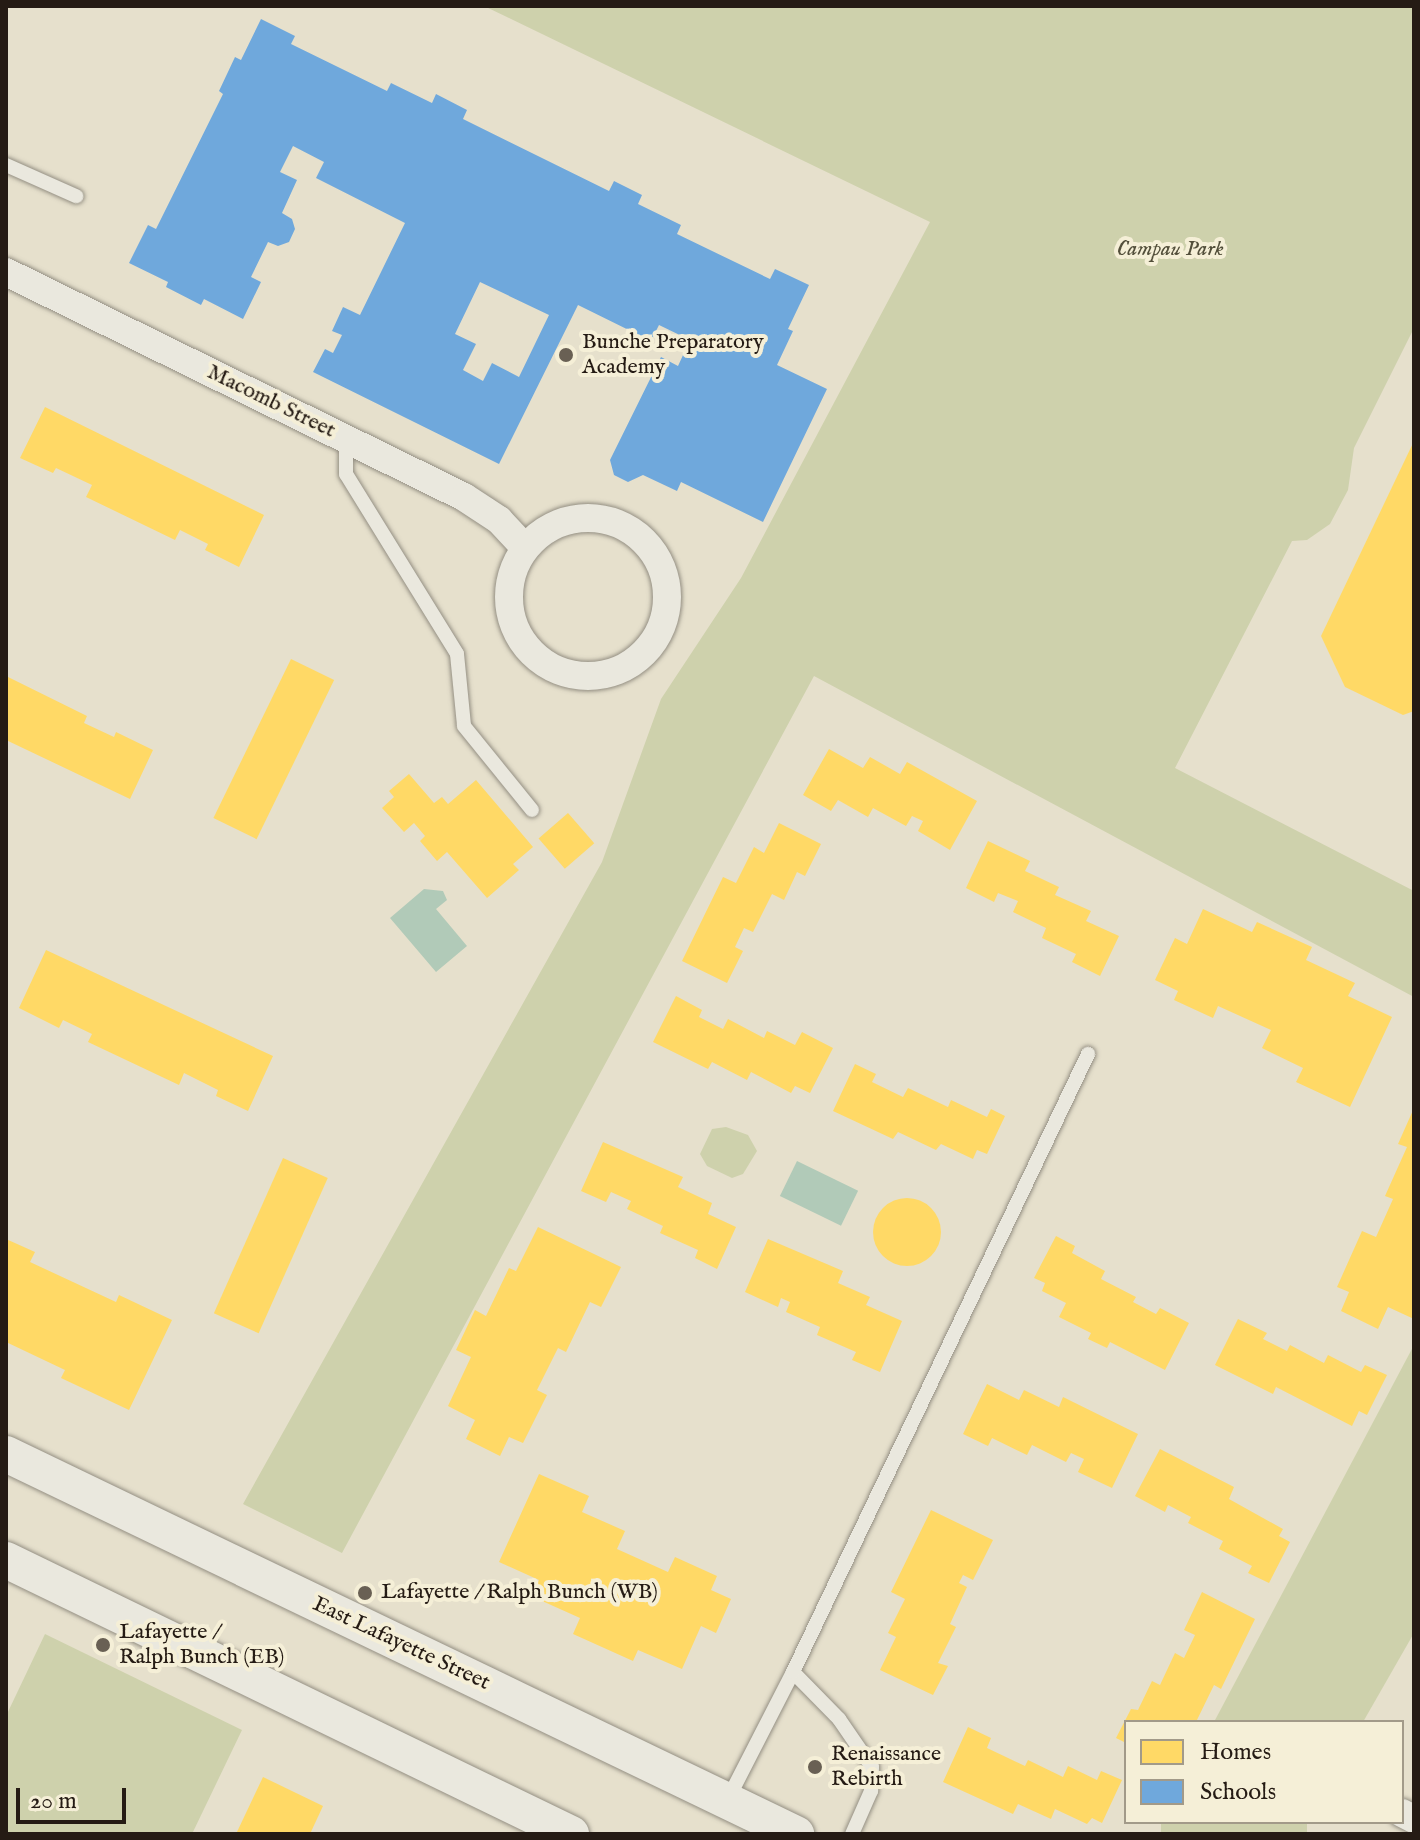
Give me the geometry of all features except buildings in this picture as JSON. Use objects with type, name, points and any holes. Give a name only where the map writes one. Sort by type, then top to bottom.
[{"type":"street","name":"Macomb Street","points":[[6,272],[464,497],[499,520],[525,548]]},
{"type":"street","points":[[590,517],[615,522],[637,534],[654,552],[665,574],[668,599],[663,626],[649,649],[628,667],[603,676],[575,676],[549,667],[528,649],[514,626],[508,599],[512,572],[525,548],[543,531],[566,520],[590,517]]},
{"type":"street","name":"East Lafayette Street","points":[[6,1454],[796,1834]]},
{"type":"street","points":[[6,1560],[571,1834]]},
{"type":"lane","points":[[6,165],[76,196]]},
{"type":"lane","points":[[346,439],[346,474],[457,654],[464,726],[532,810]]},
{"type":"lane","points":[[727,1800],[793,1672],[1088,1054]]},
{"type":"lane","points":[[793,1672],[839,1719],[872,1767],[871,1791],[852,1834]]},
{"type":"green space","name":"Campau Park","points":[[484,6],[1414,6],[1414,328],[1354,448],[1348,490],[1330,524],[1307,540],[1292,541],[1175,768],[1414,891],[1414,997],[814,676],[342,1553],[243,1504],[602,862],[661,699],[741,578],[930,222]]},
{"type":"green space","points":[[726,1127],[748,1135],[757,1151],[743,1174],[732,1178],[707,1166],[700,1154],[712,1129]]},
{"type":"green space","points":[[1414,1345],[1414,1633],[1364,1720],[1215,1720]]},
{"type":"green space","points":[[45,1634],[242,1730],[192,1834],[6,1834],[6,1716]]},
{"type":"green space","points":[[1161,1824],[1307,1824],[1307,1834],[1161,1834]]},
{"type":"shaded area","points":[[424,889],[443,891],[447,900],[436,909],[467,946],[436,972],[390,918]]},
{"type":"shaded area","points":[[797,1161],[858,1191],[841,1226],[780,1196]]},
{"type":"place","name":"Bunche Preparatory Academy","points":[[566,355]]},
{"type":"place","name":"Lafayette / Ralph Bunch (WB)","points":[[365,1593]]},
{"type":"place","name":"Lafayette / Ralph Bunch (EB)","points":[[103,1645]]},
{"type":"place","name":"Renaissance Rebirth","points":[[815,1767]]}]
